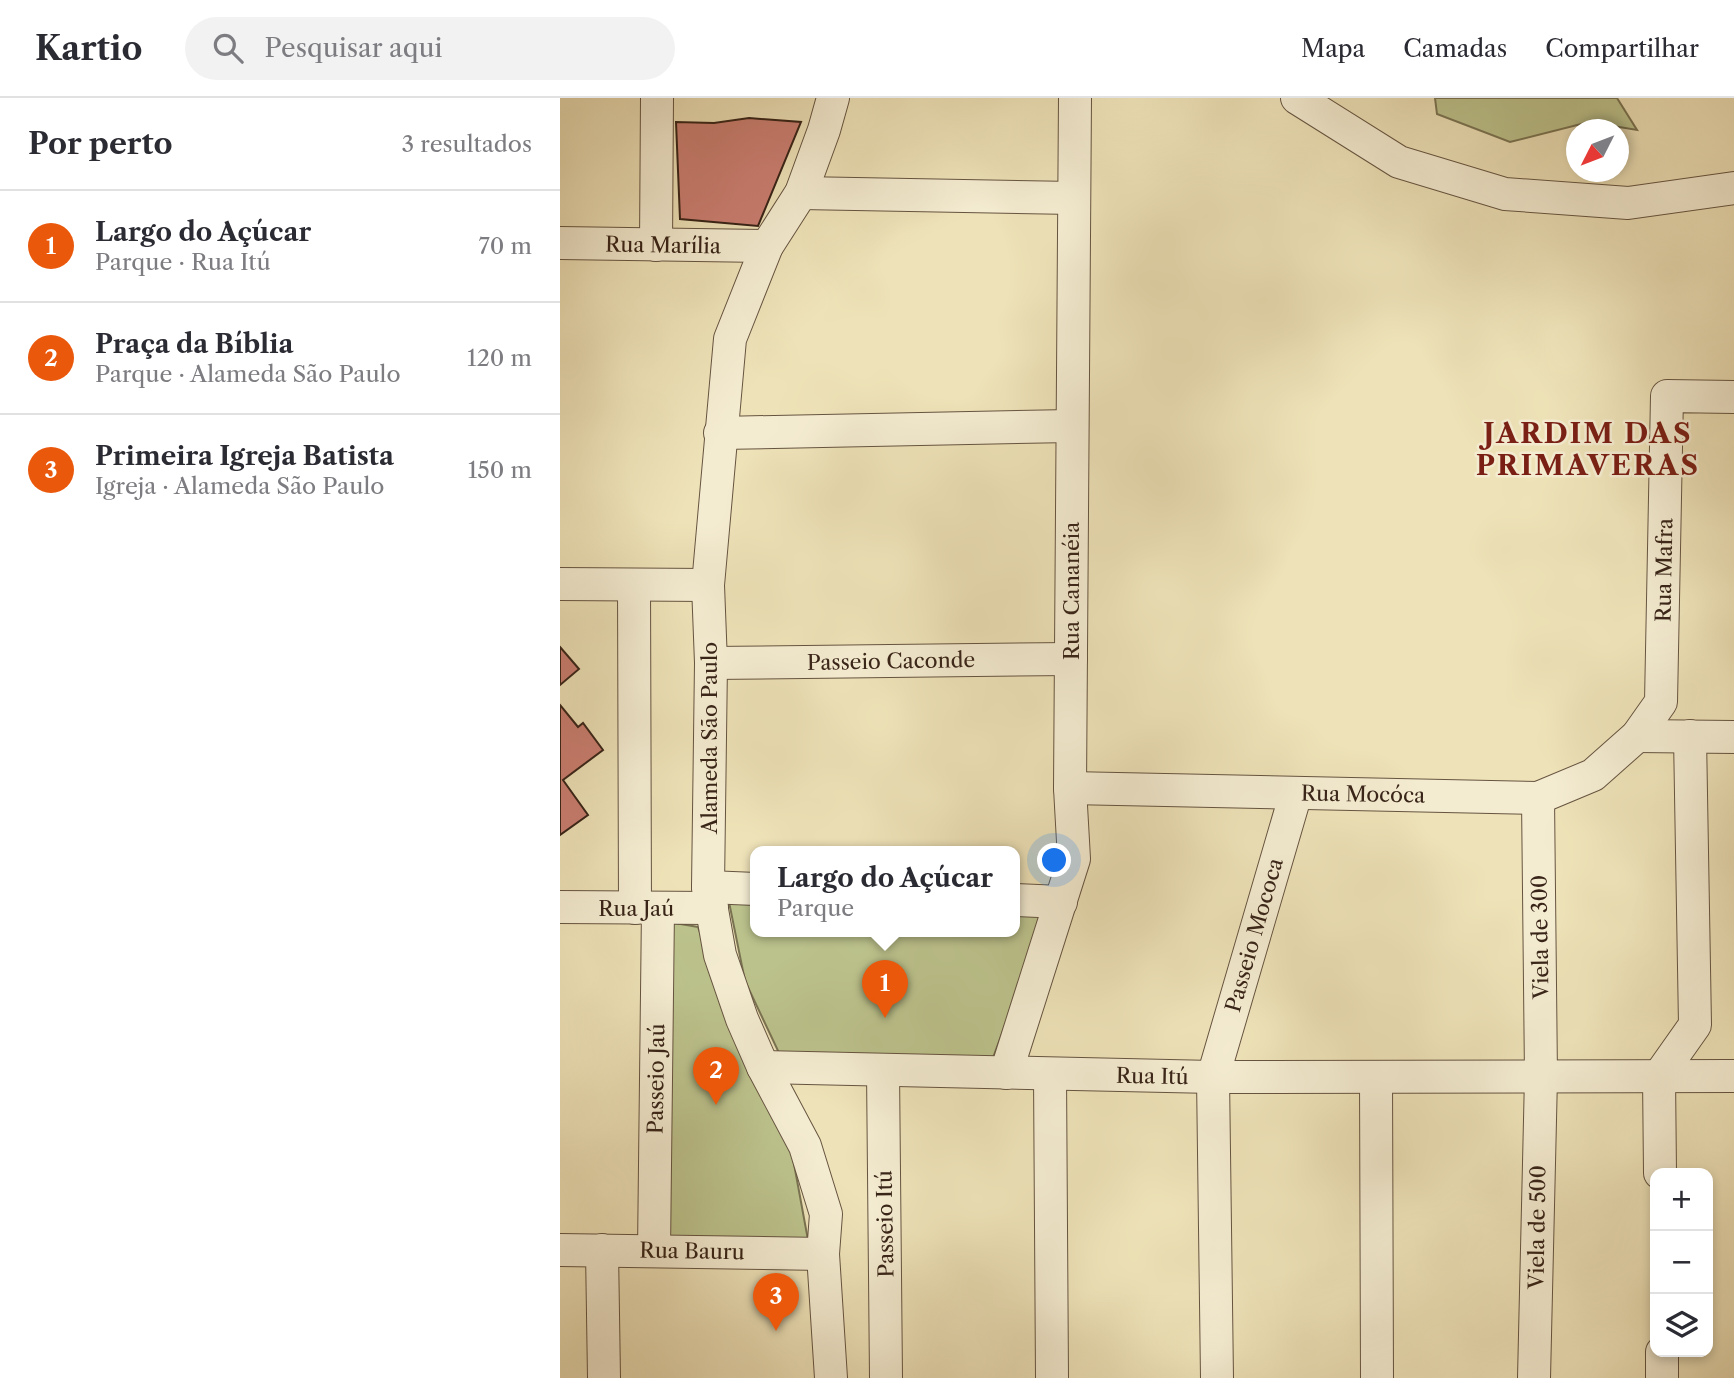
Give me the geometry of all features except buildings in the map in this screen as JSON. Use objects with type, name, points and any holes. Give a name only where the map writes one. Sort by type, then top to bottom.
[{"type":"street","points":[[656,245],[657,98]]},
{"type":"street","name":"Alameda São Paulo","points":[[831,1378],[824,1254],[826,1214],[805,1146],[742,1019],[720,955],[710,898],[711,663],[708,585],[730,339],[767,246],[801,193],[833,98]]},
{"type":"street","name":"Rua Cananéia","points":[[1006,1073],[1074,859],[1070,788],[1075,98]]},
{"type":"street","points":[[1297,98],[1399,162],[1505,194],[1628,203],[1734,188]]},
{"type":"street","points":[[801,193],[1074,198]]},
{"type":"street","name":"Rua Marília","points":[[560,243],[767,246]]},
{"type":"street","name":"Rua Mafra","points":[[1637,736],[1661,702],[1667,396],[1734,397]]},
{"type":"street","points":[[720,433],[1071,426]]},
{"type":"street","points":[[560,584],[708,585]]},
{"type":"street","name":"Passeio Jaú","points":[[634,585],[646,908],[654,1251]]},
{"type":"street","name":"Passeio Caconde","points":[[711,663],[1071,659]]},
{"type":"street","points":[[1637,736],[1734,737]]},
{"type":"street","name":"Rua Mocóca","points":[[1070,788],[1538,797],[1593,775],[1637,736]]},
{"type":"street","points":[[1660,1168],[1659,1076],[1695,1025],[1690,736]]},
{"type":"street","name":"Passeio Mococa","points":[[1213,1077],[1296,793]]},
{"type":"street","name":"Viela de 300","points":[[1538,797],[1541,1077]]},
{"type":"street","name":"Rua Jaú","points":[[560,907],[646,908],[750,890]]},
{"type":"street","points":[[1020,900],[1061,902]]},
{"type":"street","name":"Rua Itú","points":[[764,1067],[1213,1077],[1734,1076]]},
{"type":"street","name":"Passeio Itú","points":[[883,1070],[886,1378]]},
{"type":"street","points":[[1050,1074],[1052,1378]]},
{"type":"street","points":[[1213,1077],[1217,1378]]},
{"type":"street","points":[[1376,1077],[1377,1378]]},
{"type":"street","name":"Viela de 500","points":[[1534,1378],[1541,1077]]},
{"type":"street","name":"Rua Bauru","points":[[560,1250],[824,1254]]},
{"type":"street","points":[[602,1250],[604,1378]]},
{"type":"street","points":[[1662,1357],[1662,1378]]},
{"type":"green space","points":[[1435,98],[1617,98],[1637,130],[1629,129],[1629,119],[1566,119],[1566,128],[1510,142],[1437,114]]},
{"type":"green space","points":[[729,902],[750,903],[750,937],[1020,937],[1020,911],[1047,913],[991,1063],[780,1055],[745,981]]},
{"type":"green space","points":[[663,921],[698,927],[744,1058],[792,1153],[808,1240],[664,1239]]},
{"type":"place","name":"Largo do Açúcar","points":[[885,1018]]},
{"type":"place","name":"Praça da Bíblia","points":[[716,1105]]},
{"type":"place","name":"Primeira Igreja Batista","points":[[776,1331]]},
{"type":"district","name":"JARDIM DAS PRIMAVERAS","points":[[1588,449]]}]
